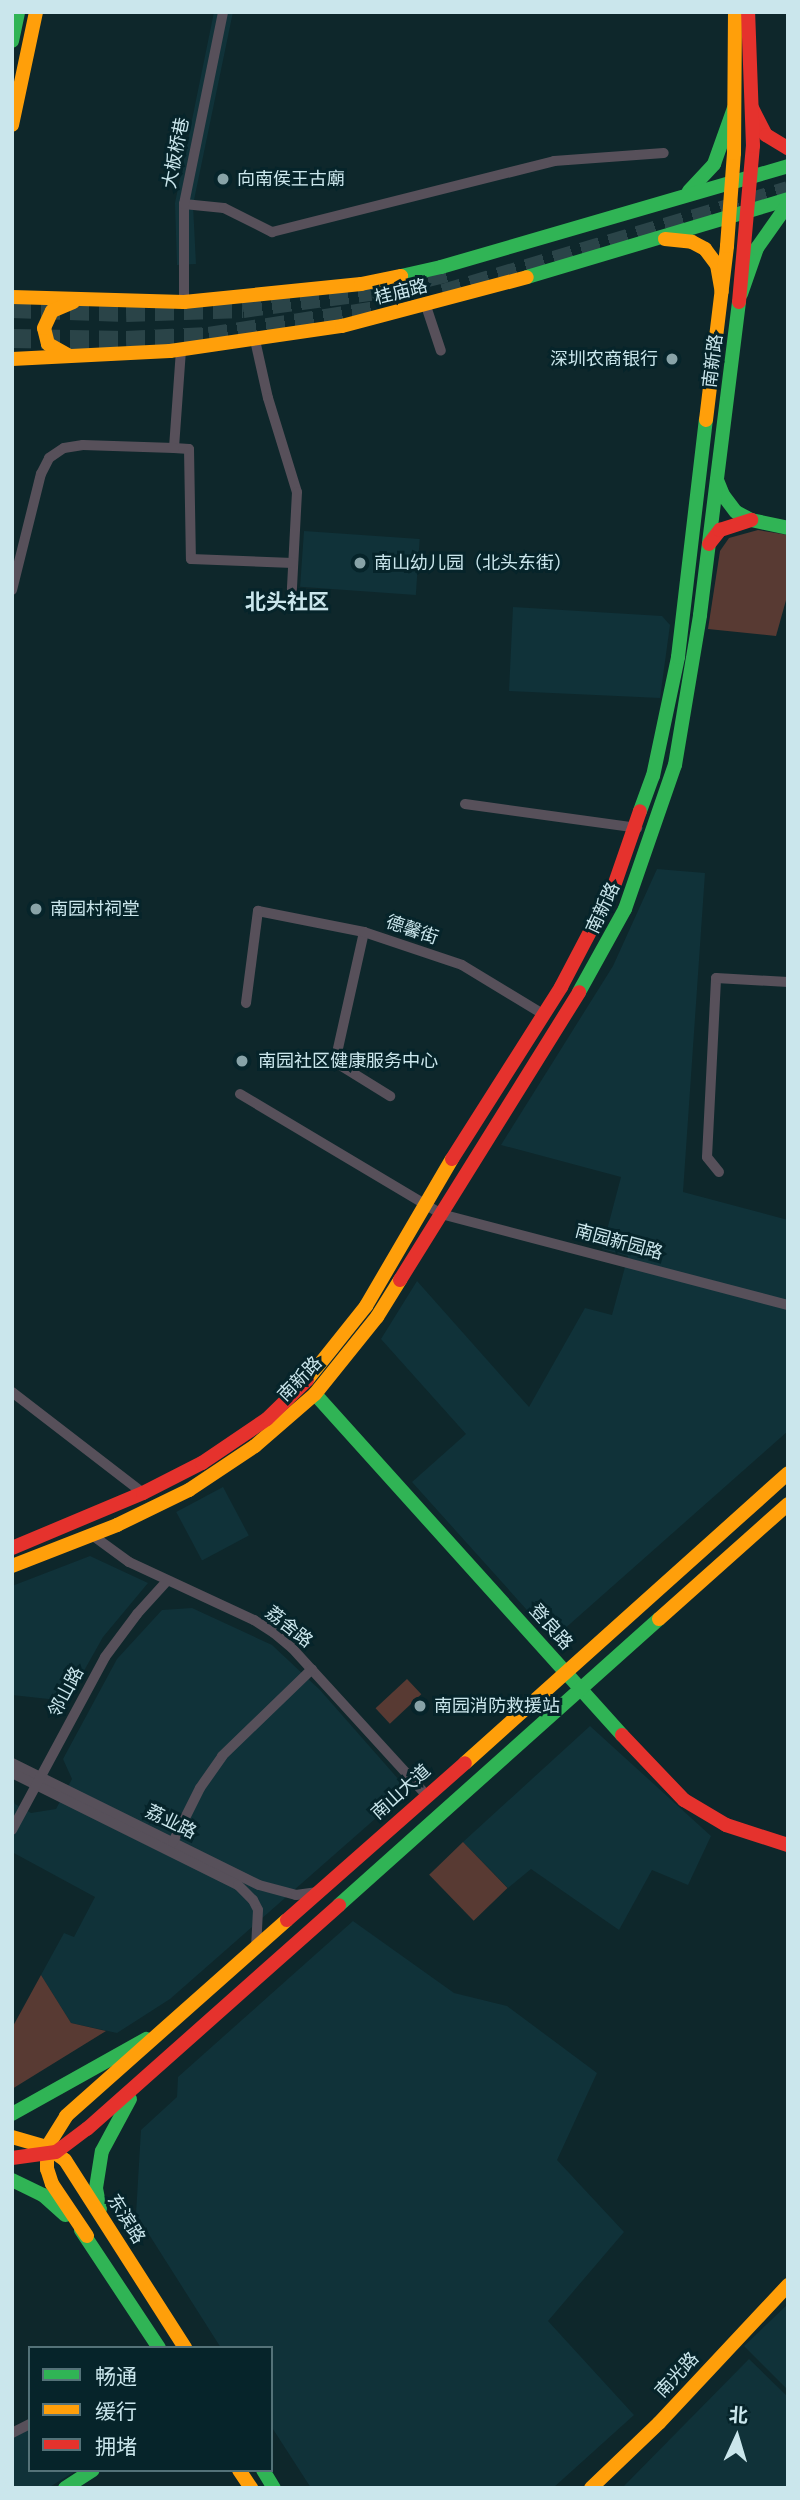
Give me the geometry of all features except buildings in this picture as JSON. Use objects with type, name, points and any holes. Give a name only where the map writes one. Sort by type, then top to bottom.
[{"type":"main road","points":[[12,41],[18,12]]},
{"type":"main road","points":[[12,125],[36,12]]},
{"type":"main road","name":"南新路","points":[[12,1548],[143,1493],[241,1439],[294,1395],[319,1368],[366,1306],[595,926],[637,828],[664,735],[678,657],[730,215],[735,12]]},
{"type":"main road","name":"南新路","points":[[12,1566],[153,1509],[211,1476],[265,1438],[315,1394],[377,1317],[599,960],[642,868],[681,740],[709,544],[749,210],[752,108],[748,12]]},
{"type":"main road","points":[[674,199],[694,188],[714,164],[727,134],[734,108]]},
{"type":"main road","points":[[752,108],[766,135],[788,148]]},
{"type":"main road","name":"桂庙路","points":[[12,297],[184,302],[295,293],[387,279],[788,166]]},
{"type":"main road","name":"桂庙路","points":[[12,359],[181,350],[321,330],[426,306],[788,199]]},
{"type":"main road","points":[[741,294],[757,248],[788,204]]},
{"type":"main road","points":[[648,240],[684,240],[705,249],[717,265],[722,292]]},
{"type":"main road","points":[[12,285],[45,299]]},
{"type":"main road","points":[[77,357],[65,355],[48,344],[44,328],[52,311],[79,301]]},
{"type":"main road","points":[[717,479],[728,503],[751,520],[788,528]]},
{"type":"main road","points":[[709,544],[720,530],[751,520]]},
{"type":"main road","name":"登良路","points":[[315,1394],[684,1800],[726,1825],[788,1845]]},
{"type":"main road","name":"南山大道","points":[[49,2151],[58,2126],[75,2107],[567,1673],[788,1473]]},
{"type":"main road","points":[[12,2158],[49,2151],[88,2129],[788,1504]]},
{"type":"main road","points":[[12,2114],[116,2053],[167,2028]]},
{"type":"main road","points":[[104,2221],[96,2188],[102,2151],[119,2115],[153,2071]]},
{"type":"main road","points":[[12,2137],[49,2151]]},
{"type":"main road","points":[[49,2151],[52,2184],[158,2346]]},
{"type":"main road","name":"东滨路","points":[[49,2151],[65,2160],[184,2346]]},
{"type":"main road","points":[[12,2180],[43,2195],[87,2236]]},
{"type":"main road","name":"南光路","points":[[591,2488],[659,2423],[788,2285]]},
{"type":"main road","points":[[65,2488],[89,2472]]},
{"type":"main road","points":[[240,2472],[251,2488]]},
{"type":"main road","points":[[264,2472],[274,2488]]},
{"type":"street","name":"大板桥巷","points":[[184,302],[184,204],[223,12]]},
{"type":"street","points":[[184,204],[224,208],[272,232],[554,161],[664,153]]},
{"type":"street","points":[[426,306],[441,351]]},
{"type":"street","points":[[255,340],[268,398],[297,492],[292,589]]},
{"type":"street","points":[[174,448],[181,350]]},
{"type":"street","points":[[12,590],[41,474],[50,458],[64,448],[83,445],[189,449],[191,559],[293,563]]},
{"type":"street","points":[[465,804],[637,828]]},
{"type":"street","name":"德馨街","points":[[246,1003],[258,911],[364,932],[462,965],[543,1014]]},
{"type":"street","points":[[364,932],[335,1062],[390,1096]]},
{"type":"street","points":[[719,1172],[707,1157],[716,978],[788,982]]},
{"type":"street","name":"南园新园路","points":[[240,1094],[440,1214],[788,1305]]},
{"type":"street","points":[[12,1392],[143,1493]]},
{"type":"street","name":"荔舍路","points":[[92,1535],[116,1554],[167,1581],[254,1620],[292,1648],[426,1795]]},
{"type":"street","name":"邻山路","points":[[12,1830],[105,1657],[137,1614],[167,1581]]},
{"type":"street","points":[[173,1842],[200,1788],[222,1755],[312,1669]]},
{"type":"street","name":"荔业路","points":[[12,1763],[39,1781],[238,1885],[253,1900],[258,1910],[256,1948]]},
{"type":"street","name":"荔业路","points":[[12,1773],[39,1781],[267,1888],[296,1895],[318,1892]]},
{"type":"street","points":[[12,2433],[28,2425]]},
{"type":"shaded area","points":[[214,12],[233,12],[193,205],[196,264],[177,265],[175,203]]},
{"type":"shaded area","points":[[758,530],[788,535],[788,593],[776,636],[708,629],[720,551],[729,538]]},
{"type":"shaded area","name":"南山幼儿园（北头东街）","points":[[304,531],[420,539],[416,595],[300,587]]},
{"type":"shaded area","points":[[513,607],[662,616],[670,625],[660,698],[509,691]]},
{"type":"shaded area","points":[[657,869],[705,873],[683,1192],[788,1220],[788,1431],[553,1639],[412,1482],[466,1434],[381,1339],[417,1281],[529,1407],[585,1308],[612,1315],[628,1256],[602,1249],[621,1177],[501,1145],[613,966]]},
{"type":"shaded area","points":[[223,1487],[249,1536],[202,1560],[176,1512]]},
{"type":"shaded area","points":[[90,1556],[148,1583],[103,1637],[67,1701],[12,1695],[12,1586]]},
{"type":"shaded area","points":[[192,1608],[272,1645],[320,1690],[400,1781],[392,1804],[170,1999],[117,2033],[71,2023],[41,1975],[64,1933],[74,1937],[95,1897],[12,1852],[12,1795],[15,1804],[31,1813],[56,1809],[72,1779],[63,1759],[117,1659],[162,1610]]},
{"type":"shaded area","points":[[407,1679],[421,1694],[390,1724],[376,1708]]},
{"type":"shaded area","points":[[590,1726],[711,1836],[688,1885],[652,1870],[619,1930],[531,1869],[508,1888],[463,1842]]},
{"type":"shaded area","points":[[463,1842],[507,1888],[474,1921],[429,1875]]},
{"type":"shaded area","points":[[353,1921],[454,1993],[507,2006],[597,2073],[557,2160],[624,2232],[548,2321],[634,2415],[553,2488],[311,2488],[273,2429],[273,2346],[220,2346],[136,2214],[141,2130],[177,2097],[178,2077]]},
{"type":"shaded area","points":[[41,1975],[71,2023],[106,2031],[12,2089],[12,2028]]},
{"type":"shaded area","points":[[788,2304],[788,2390],[744,2346]]},
{"type":"shaded area","points":[[749,2359],[788,2397],[788,2488],[622,2488]]},
{"type":"shaded area","points":[[28,2430],[28,2472],[74,2472],[48,2488],[12,2488],[12,2438]]},
{"type":"tunnel","points":[[443,293],[788,190]]},
{"type":"tunnel","points":[[12,308],[126,312],[243,308],[371,291],[448,272]]},
{"type":"tunnel","points":[[12,338],[126,340],[209,336],[377,310]]},
{"type":"traffic: fast","points":[[12,41],[18,12]]},
{"type":"traffic: fast","points":[[689,191],[714,164],[734,108]]},
{"type":"traffic: fast","points":[[401,276],[441,267],[788,166]]},
{"type":"traffic: fast","points":[[527,277],[788,199]]},
{"type":"traffic: fast","points":[[741,294],[757,248],[788,204]]},
{"type":"traffic: fast","points":[[579,992],[625,909],[675,765],[700,615],[739,302]]},
{"type":"traffic: fast","points":[[640,811],[653,776],[678,657],[706,420]]},
{"type":"traffic: fast","points":[[717,480],[723,495],[736,512],[751,520],[788,528]]},
{"type":"traffic: fast","points":[[315,1394],[622,1735]]},
{"type":"traffic: fast","points":[[339,1905],[659,1619]]},
{"type":"traffic: fast","points":[[12,2114],[146,2039]]},
{"type":"traffic: fast","points":[[100,2209],[96,2188],[102,2151],[130,2099]]},
{"type":"traffic: fast","points":[[12,2180],[43,2195],[65,2215]]},
{"type":"traffic: fast","points":[[81,2230],[158,2346]]},
{"type":"traffic: fast","points":[[65,2488],[90,2472]]},
{"type":"traffic: fast","points":[[264,2472],[274,2488]]},
{"type":"traffic: slow","points":[[12,125],[36,12]]},
{"type":"traffic: slow","points":[[706,420],[727,246],[734,153],[735,12]]},
{"type":"traffic: slow","points":[[665,239],[692,242],[705,249],[717,265],[722,292]]},
{"type":"traffic: slow","points":[[12,297],[184,302],[361,284],[401,276]]},
{"type":"traffic: slow","points":[[12,359],[170,351],[342,326],[527,277]]},
{"type":"traffic: slow","points":[[68,355],[48,344],[44,328],[52,311],[73,302]]},
{"type":"traffic: slow","points":[[307,1380],[366,1306],[452,1159]]},
{"type":"traffic: slow","points":[[12,1566],[117,1525],[189,1490],[255,1446],[315,1394],[377,1317],[400,1280]]},
{"type":"traffic: slow","points":[[465,1763],[788,1473]]},
{"type":"traffic: slow","points":[[659,1619],[788,1504]]},
{"type":"traffic: slow","points":[[87,2236],[52,2184],[47,2169],[47,2147],[66,2116],[287,1920]]},
{"type":"traffic: slow","points":[[12,2137],[47,2147],[65,2160],[184,2346]]},
{"type":"traffic: slow","points":[[591,2488],[659,2423],[788,2285]]},
{"type":"traffic: slow","points":[[240,2472],[251,2488]]},
{"type":"traffic: jam","points":[[739,302],[753,146],[748,12]]},
{"type":"traffic: jam","points":[[752,108],[766,135],[788,148]]},
{"type":"traffic: jam","points":[[709,544],[720,530],[751,520]]},
{"type":"traffic: jam","points":[[452,1159],[561,987],[614,886],[640,811]]},
{"type":"traffic: jam","points":[[400,1280],[579,992]]},
{"type":"traffic: jam","points":[[12,1548],[143,1493],[202,1463],[267,1419],[307,1380]]},
{"type":"traffic: jam","points":[[622,1735],[684,1800],[726,1825],[788,1845]]},
{"type":"traffic: jam","points":[[287,1920],[465,1763]]},
{"type":"traffic: jam","points":[[12,2158],[56,2152],[87,2129],[339,1905]]},
{"type":"place","name":"向南侯王古廟","points":[[223,179]]},
{"type":"place","name":"深圳农商银行","points":[[672,359]]},
{"type":"place","name":"南山幼儿园（北头东街）","points":[[360,563]]},
{"type":"place","name":"南园村祠堂","points":[[36,909]]},
{"type":"place","name":"南园社区健康服务中心","points":[[242,1061]]},
{"type":"place","name":"南园消防救援站","points":[[420,1706]]},
{"type":"district","name":"北头社区","points":[[287,602]]}]
